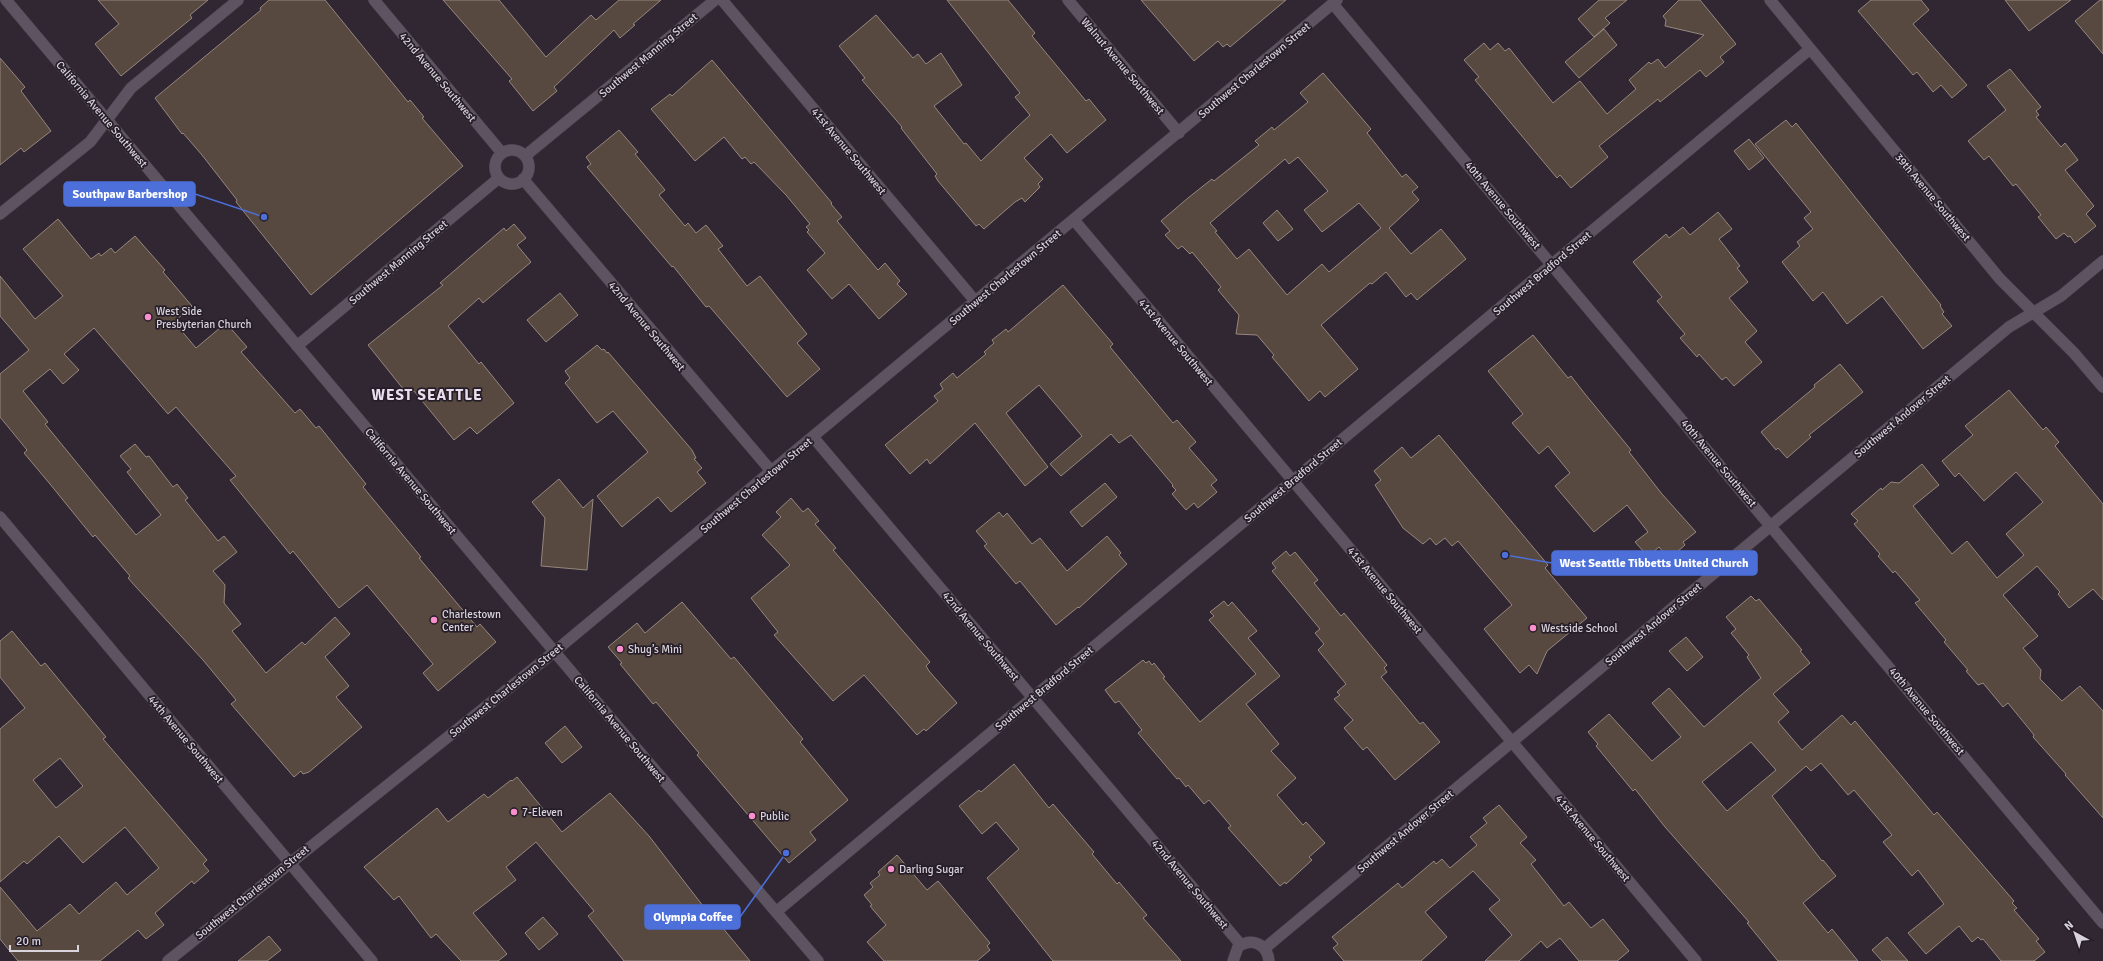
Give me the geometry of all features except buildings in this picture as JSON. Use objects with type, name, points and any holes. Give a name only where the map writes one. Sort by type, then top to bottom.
[{"type":"street","name":"California Avenue Southwest","points":[[6,0],[554,652],[818,961]]},
{"type":"street","points":[[0,214],[90,142],[131,88],[238,0]]},
{"type":"street","name":"42nd Avenue Southwest","points":[[374,0],[502,153]]},
{"type":"street","name":"Southwest Manning Street","points":[[525,156],[715,0]]},
{"type":"street","name":"41st Avenue Southwest","points":[[722,0],[976,302]]},
{"type":"street","name":"Walnut Avenue Southwest","points":[[1068,0],[1179,133]]},
{"type":"street","name":"39th Avenue Southwest","points":[[1770,0],[2000,279],[2074,353],[2103,387]]},
{"type":"street","name":"Southwest Charlestown Street","points":[[168,961],[289,862],[554,652],[1335,2]]},
{"type":"street","name":"40th Avenue Southwest","points":[[1335,2],[2103,923]]},
{"type":"street","name":"Southwest Bradford Street","points":[[776,912],[1810,49]]},
{"type":"street","points":[[516,150],[525,156],[528,169],[523,179],[510,184],[499,178],[495,165],[497,159],[502,153],[516,150]]},
{"type":"street","name":"Southwest Manning Street","points":[[297,346],[499,178]]},
{"type":"street","name":"42nd Avenue Southwest","points":[[523,179],[772,472]]},
{"type":"street","name":"41st Avenue Southwest","points":[[1074,220],[1696,961]]},
{"type":"street","name":"Southwest Andover Street","points":[[1265,948],[2009,327],[2061,296],[2103,261]]},
{"type":"street","name":"42nd Avenue Southwest","points":[[813,437],[1241,945]]},
{"type":"street","name":"44th Avenue Southwest","points":[[0,517],[372,961]]},
{"type":"street","points":[[1233,961],[1234,952],[1241,945],[1249,942],[1256,943],[1265,948],[1269,961]]},
{"type":"place","name":"Southpaw Barbershop","points":[[264,217]]},
{"type":"place","name":"West Side Presbyterian Church","points":[[148,317]]},
{"type":"place","name":"West Seattle Tibbetts United Church","points":[[1505,555]]},
{"type":"place","name":"Charlestown Center","points":[[434,620]]},
{"type":"place","name":"Westside School","points":[[1533,628]]},
{"type":"place","name":"Shug’s Mini","points":[[620,649]]},
{"type":"place","name":"7-Eleven","points":[[514,812]]},
{"type":"place","name":"Public","points":[[752,816]]},
{"type":"place","name":"Olympia Coffee","points":[[786,853]]},
{"type":"place","name":"Darling Sugar","points":[[891,869]]},
{"type":"district","name":"WEST SEATTLE","points":[[427,395]]}]
